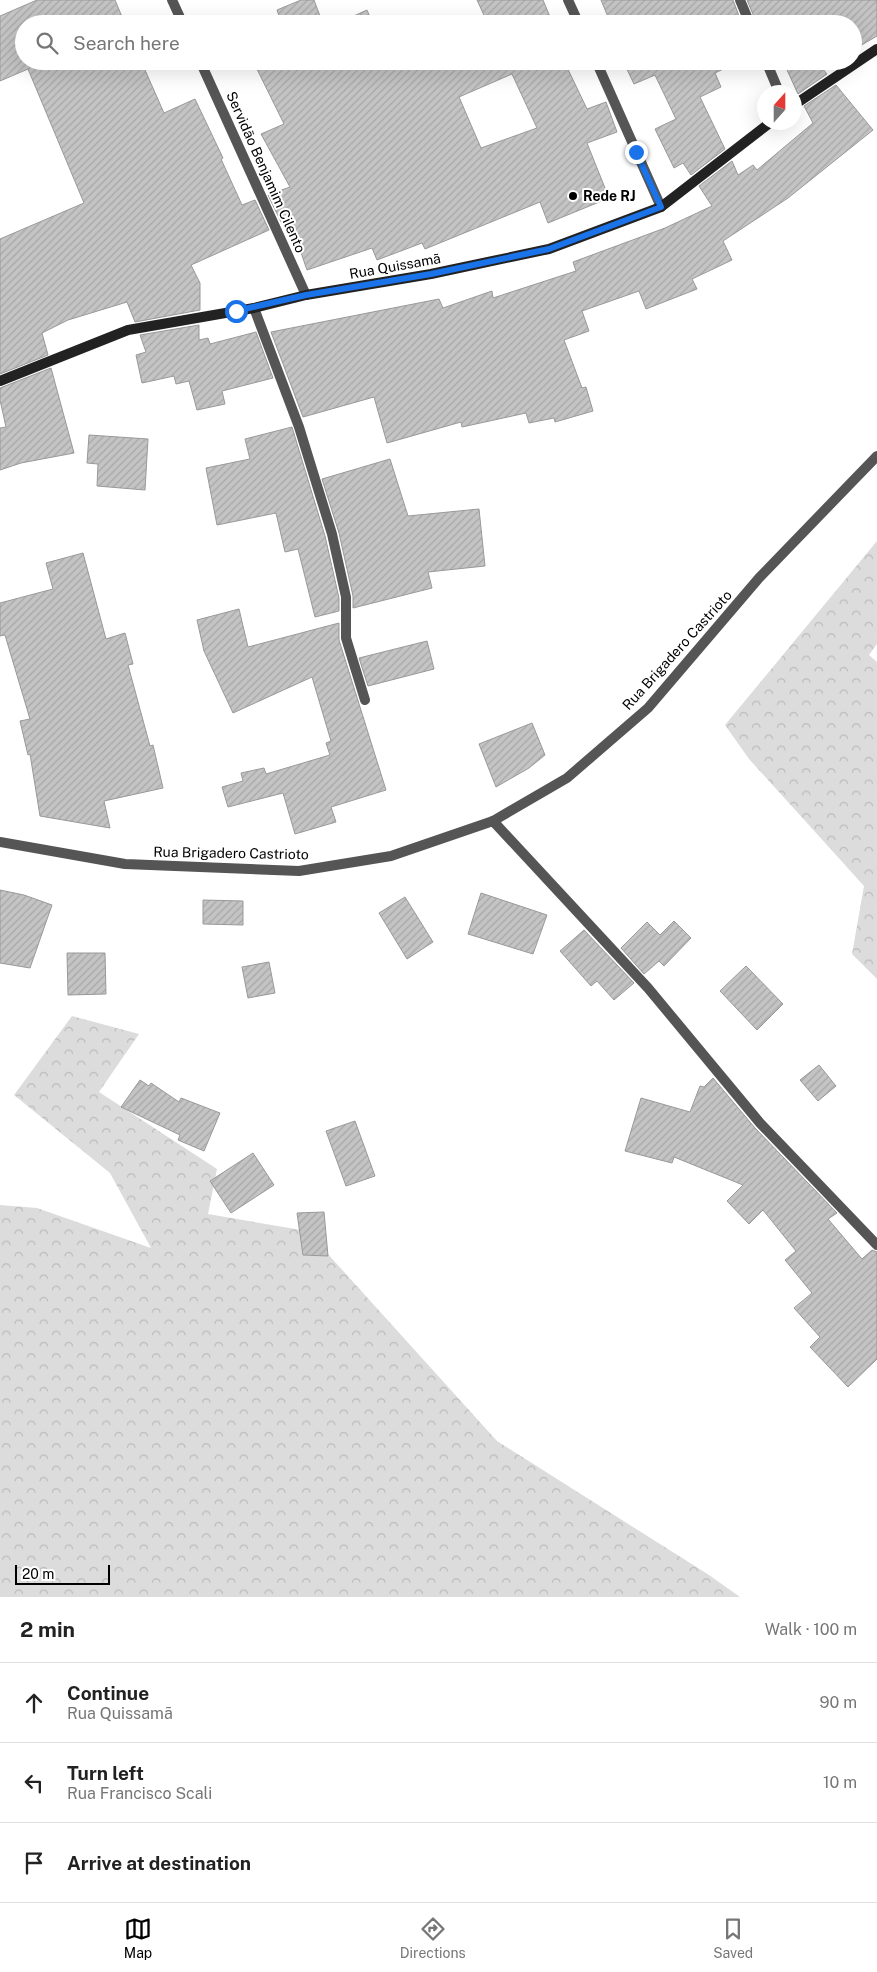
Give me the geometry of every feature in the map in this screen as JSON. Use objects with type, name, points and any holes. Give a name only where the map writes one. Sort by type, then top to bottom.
[{"type":"street","points":[[172,0],[179,15]]},
{"type":"street","points":[[568,0],[575,15]]},
{"type":"street","points":[[740,0],[746,15]]},
{"type":"street","points":[[862,59],[877,49]]},
{"type":"street","name":"Servidão Benjamim Cilento","points":[[204,70],[306,295]]},
{"type":"street","points":[[600,70],[661,207]]},
{"type":"street","points":[[770,70],[776,85]]},
{"type":"street","points":[[802,100],[846,70]]},
{"type":"street","name":"Rua Quissamã","points":[[0,381],[128,330],[254,308],[306,295],[431,274],[549,249],[661,207],[761,130]]},
{"type":"street","points":[[254,308],[299,427],[332,534],[346,597],[346,638],[365,700]]},
{"type":"street","name":"Rua Brigadero Castrioto","points":[[0,842],[125,864],[299,871],[391,856],[493,821],[567,778],[648,708],[759,578],[877,456]]},
{"type":"street","points":[[493,821],[648,988],[760,1123],[877,1245]]},
{"type":"green space","points":[[877,541],[877,644],[869,655],[877,662],[877,979],[852,954],[864,886],[749,759],[725,725]]},
{"type":"green space","points":[[72,1016],[139,1034],[99,1092],[217,1169],[208,1214],[307,1231],[497,1441],[709,1575],[740,1597],[0,1597],[0,1205],[37,1208],[151,1248],[110,1173],[14,1095]]},
{"type":"building","points":[[37,0],[115,0],[121,15],[15,15],[15,70],[26,70],[0,81],[0,16]]},
{"type":"building","points":[[301,0],[314,0],[320,15],[279,15],[277,10]]},
{"type":"building","points":[[477,0],[543,0],[549,15],[484,15]]},
{"type":"building","points":[[601,0],[733,0],[739,15],[607,15]]},
{"type":"building","points":[[747,0],[877,0],[877,36],[862,45],[862,15],[753,15]]},
{"type":"building","points":[[367,10],[369,15],[356,15]]},
{"type":"building","points":[[28,70],[145,70],[164,113],[195,99],[223,158],[221,159],[242,205],[255,200],[269,230],[191,265],[200,283],[200,310],[135,322],[127,302],[68,320],[42,333],[48,355],[0,374],[0,239],[84,203]]},
{"type":"building","points":[[257,70],[568,70],[587,109],[606,102],[617,132],[587,143],[609,198],[548,223],[540,202],[425,249],[422,243],[377,260],[372,248],[307,270],[290,221],[282,224],[268,195],[290,187],[261,134],[284,124]],"holes":[[[512,74],[537,128],[481,148],[459,97]]]},
{"type":"building","points":[[627,70],[721,70],[715,73],[721,87],[700,97],[725,149],[691,175],[683,163],[674,168],[655,129],[676,119],[655,75],[634,84]]},
{"type":"building","points":[[787,70],[824,70],[827,74],[802,91],[802,85],[794,85]]},
{"type":"building","points":[[836,85],[873,130],[788,198],[723,241],[732,260],[692,279],[697,289],[646,309],[639,291],[582,311],[589,331],[564,340],[582,388],[586,387],[593,411],[555,422],[554,418],[529,423],[526,413],[462,427],[461,422],[387,443],[374,397],[303,417],[271,332],[439,299],[443,308],[492,291],[493,298],[576,271],[573,262],[665,228],[712,206],[699,186],[732,161],[738,175],[753,165],[757,170],[813,123],[804,106]]},
{"type":"building","points":[[199,325],[199,340],[208,338],[210,344],[256,332],[273,378],[222,391],[225,404],[197,410],[189,381],[176,384],[174,376],[142,383],[136,355],[146,352],[140,335]]},
{"type":"building","points":[[51,368],[74,453],[21,463],[0,470],[0,428],[6,427],[0,400],[0,388]]},
{"type":"building","points":[[292,427],[325,536],[339,598],[339,611],[315,617],[298,549],[285,552],[276,513],[217,525],[206,468],[250,459],[245,439]]},
{"type":"building","points":[[89,435],[148,439],[145,490],[97,486],[98,464],[87,463]]},
{"type":"building","points":[[390,459],[408,516],[479,509],[485,566],[428,572],[432,588],[353,608],[353,596],[339,533],[322,479]]},
{"type":"building","points":[[83,553],[106,639],[125,633],[133,664],[128,665],[150,746],[153,745],[163,788],[104,801],[110,828],[40,816],[30,754],[28,755],[20,721],[30,719],[5,635],[0,636],[0,603],[53,589],[46,563]]},
{"type":"building","points":[[239,609],[248,647],[339,623],[339,640],[386,790],[331,807],[336,822],[295,834],[283,793],[228,807],[222,787],[243,781],[241,773],[264,768],[266,774],[330,755],[326,743],[331,741],[312,677],[233,713],[204,651],[197,620]]},
{"type":"building","points":[[427,641],[434,669],[368,686],[359,658]]},
{"type":"building","points":[[532,723],[545,755],[529,768],[496,787],[479,744]]},
{"type":"building","points":[[0,890],[24,895],[52,905],[30,968],[0,963]]},
{"type":"building","points":[[481,893],[547,915],[533,954],[468,934]]},
{"type":"building","points":[[405,897],[433,942],[407,959],[379,913]]},
{"type":"building","points":[[203,900],[243,901],[243,925],[203,924]]},
{"type":"building","points":[[674,921],[691,938],[664,966],[659,961],[644,974],[621,948],[647,922],[660,935]]},
{"type":"building","points":[[584,930],[634,983],[614,1000],[597,981],[591,986],[560,951]]},
{"type":"building","points":[[67,953],[105,953],[106,994],[68,995]]},
{"type":"building","points":[[269,962],[275,993],[248,998],[242,967]]},
{"type":"building","points":[[746,966],[783,1004],[757,1030],[720,991]]},
{"type":"building","points":[[819,1065],[836,1086],[818,1101],[800,1080]]},
{"type":"building","points":[[713,1078],[755,1128],[837,1213],[828,1219],[862,1259],[872,1250],[877,1252],[877,1359],[848,1387],[810,1347],[820,1337],[794,1308],[812,1293],[785,1260],[796,1251],[763,1210],[749,1224],[727,1201],[743,1185],[674,1157],[672,1163],[625,1151],[641,1098],[690,1112],[700,1086],[704,1087]]},
{"type":"building","points":[[140,1080],[149,1086],[151,1083],[179,1102],[181,1098],[220,1113],[204,1151],[178,1140],[180,1135],[121,1107]]},
{"type":"building","points":[[355,1121],[375,1176],[346,1186],[326,1131]]},
{"type":"building","points":[[253,1153],[274,1185],[231,1213],[210,1181]]},
{"type":"building","points":[[324,1212],[328,1256],[303,1255],[297,1213]]},
{"type":"place","name":"Rede RJ","points":[[573,196]]},
{"type":"route","points":[[236,311],[306,295],[431,274],[549,249],[661,207],[636,152]]}]
